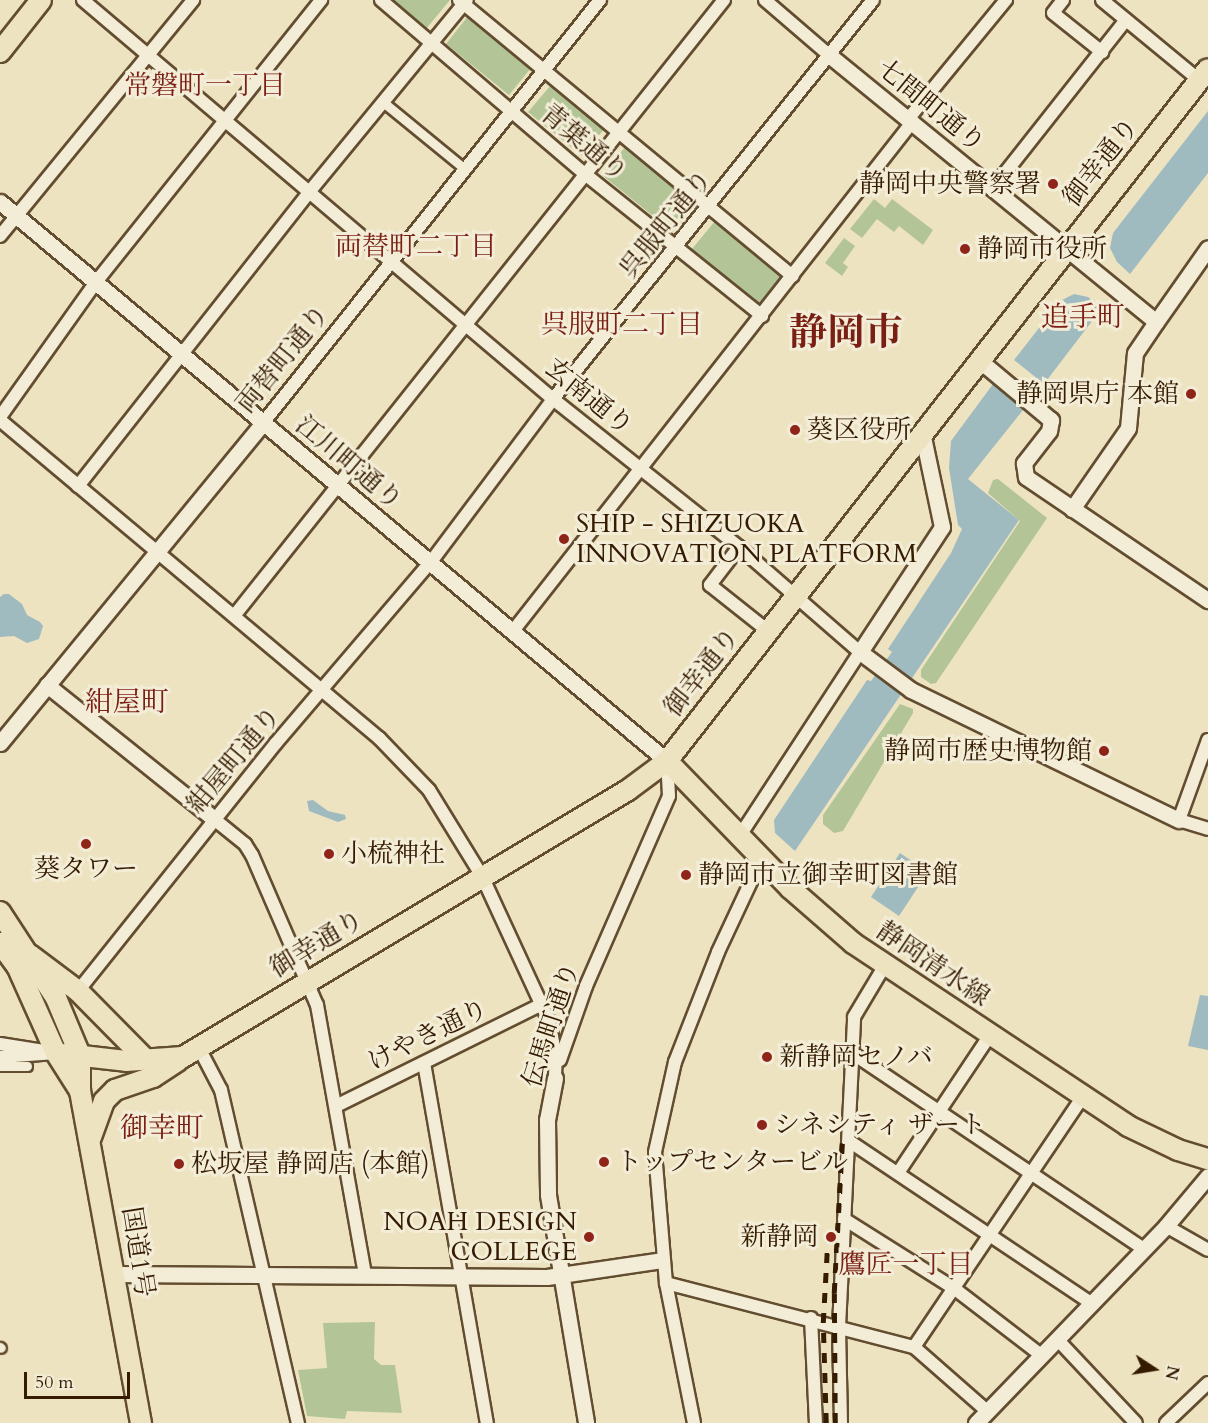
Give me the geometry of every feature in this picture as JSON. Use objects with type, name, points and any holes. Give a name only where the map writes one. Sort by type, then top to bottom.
[{"type":"main road","points":[[0,52],[41,0]]},
{"type":"main road","name":"御幸通り","points":[[56,1053],[146,1060],[191,1053],[308,980],[628,790],[667,761],[793,596],[1203,75]]},
{"type":"main road","name":"静岡清水線","points":[[667,761],[761,860],[812,909],[885,965],[1128,1126],[1208,1159]]},
{"type":"main road","name":"国道1号","points":[[0,912],[30,955],[69,1024],[80,1055],[80,1091],[91,1137],[141,1423]]},
{"type":"main road","name":"国道1号","points":[[0,943],[22,975],[56,1053],[80,1091]]},
{"type":"main road","points":[[30,955],[78,991],[146,1060]]},
{"type":"main road","points":[[91,1137],[104,1101],[115,1090],[153,1077],[191,1053]]},
{"type":"street","name":"玄南通り","points":[[83,0],[468,324],[553,399],[739,547],[860,652]]},
{"type":"street","points":[[0,236],[193,0]]},
{"type":"street","points":[[321,0],[96,282],[0,418],[379,738],[423,783],[482,876],[540,1005],[554,1038],[555,1078]]},
{"type":"street","name":"青葉通り","points":[[381,0],[585,174],[762,316]]},
{"type":"street","name":"両替町通り","points":[[0,743],[263,423],[600,0]]},
{"type":"street","points":[[234,616],[724,0]]},
{"type":"street","name":"七間町通り","points":[[765,0],[1156,322]]},
{"type":"street","name":"呉服町通り","points":[[429,563],[553,399],[710,207],[873,0]]},
{"type":"street","points":[[513,631],[762,316],[911,119],[1006,0]]},
{"type":"street","points":[[1063,0],[1053,13],[1102,52]]},
{"type":"street","points":[[1102,0],[1203,75]]},
{"type":"street","points":[[78,486],[310,191],[433,42],[463,1]]},
{"type":"street","name":"青葉通り","points":[[463,1],[793,276]]},
{"type":"street","points":[[994,187],[1126,20]]},
{"type":"street","points":[[383,102],[465,169]]},
{"type":"street","name":"江川町通り","points":[[0,202],[667,761]]},
{"type":"street","points":[[1072,509],[1128,428],[1135,353],[1208,248]]},
{"type":"street","points":[[979,360],[1048,415],[1051,426],[1024,463],[1023,473],[1072,509],[1208,600]]},
{"type":"street","points":[[739,837],[942,526],[922,432]]},
{"type":"street","points":[[739,547],[710,585],[768,631]]},
{"type":"street","name":"紺屋町通り","points":[[78,991],[214,819],[429,563]]},
{"type":"street","points":[[860,652],[911,690],[1179,819],[1208,829]]},
{"type":"street","points":[[47,686],[245,844],[252,855],[317,1005],[365,1274]]},
{"type":"street","points":[[1179,819],[1208,740]]},
{"type":"street","name":"伝馬町通り","points":[[586,1423],[560,1276],[546,1170],[547,1120],[555,1078],[586,986],[669,796],[667,761]]},
{"type":"street","points":[[694,1423],[662,1260],[655,1152],[668,1088],[718,952],[761,860]]},
{"type":"street","points":[[842,1423],[839,1327],[852,1053],[858,1006],[885,965]]},
{"type":"street","name":"けやき通り","points":[[336,1106],[540,1005]]},
{"type":"street","points":[[898,1173],[990,1035]]},
{"type":"street","points":[[0,1044],[24,1057]]},
{"type":"street","points":[[0,1057],[56,1053]]},
{"type":"street","points":[[191,1053],[221,1090],[298,1423]]},
{"type":"street","points":[[852,1053],[1144,1249]]},
{"type":"street","points":[[0,1066],[24,1057]]},
{"type":"street","points":[[424,1063],[486,1423]]},
{"type":"street","points":[[914,1347],[1084,1095]]},
{"type":"street","points":[[849,1141],[1091,1303]]},
{"type":"street","points":[[976,1423],[1166,1226],[1208,1176]]},
{"type":"street","points":[[844,1219],[955,1289],[1041,1355]]},
{"type":"street","points":[[1166,1226],[1208,1250]]},
{"type":"street","points":[[114,1274],[560,1276],[662,1260]]},
{"type":"street","points":[[666,1283],[811,1318],[914,1347],[987,1411]]},
{"type":"street","points":[[811,1318],[816,1423]]},
{"type":"street","points":[[1057,1339],[1128,1420]]},
{"type":"street","points":[[1166,1423],[1208,1383]]},
{"type":"green space","points":[[390,0],[450,0],[426,29]]},
{"type":"green space","points":[[468,16],[531,68],[509,95],[446,44]]},
{"type":"green space","points":[[551,85],[605,128],[582,156],[528,112]]},
{"type":"green space","points":[[626,146],[696,203],[673,232],[602,175]]},
{"type":"green space","points":[[874,199],[885,208],[892,199],[933,230],[923,245],[899,226],[894,232],[877,219],[862,238],[850,229]]},
{"type":"green space","points":[[715,221],[782,275],[759,304],[692,249]]},
{"type":"green space","points":[[844,238],[855,246],[843,263],[848,267],[842,276],[825,263]]},
{"type":"green space","points":[[998,479],[1047,518],[936,683],[931,684],[921,677],[921,670],[1020,521],[988,493],[993,480]]},
{"type":"green space","points":[[900,704],[913,709],[913,713],[843,831],[834,833],[823,824],[823,815]]},
{"type":"green space","points":[[375,1322],[374,1359],[381,1365],[395,1365],[402,1413],[347,1411],[345,1419],[307,1416],[298,1370],[327,1368],[323,1323]]},
{"type":"water","points":[[1208,111],[1208,173],[1130,274],[1117,262],[1110,248],[1113,233]]},
{"type":"water","points":[[1074,294],[1088,297],[1102,308],[1044,384],[1014,360],[1060,301]]},
{"type":"water","points":[[993,384],[1023,410],[968,479],[1019,520],[795,851],[775,833],[774,820],[867,680],[871,681],[892,652],[888,649],[951,553],[962,529],[958,525],[949,468],[951,441]]},
{"type":"water","points":[[9,594],[22,604],[27,615],[40,622],[43,626],[39,639],[27,643],[14,636],[0,637],[0,597]]},
{"type":"water","points":[[313,800],[328,811],[345,815],[346,819],[338,822],[309,811],[307,801]]},
{"type":"water","points":[[900,853],[928,872],[899,916],[871,897]]},
{"type":"water","points":[[1200,995],[1208,996],[1208,1050],[1188,1046]]},
{"type":"railway","points":[[835,1423],[834,1293],[842,1143]]},
{"type":"railway","points":[[826,1423],[823,1323],[828,1234]]},
{"type":"place","name":"静岡中央警察署","points":[[1053,184]]},
{"type":"place","name":"静岡市役所","points":[[965,249]]},
{"type":"place","name":"静岡県庁 本館","points":[[1191,394]]},
{"type":"place","name":"葵区役所","points":[[795,430]]},
{"type":"place","name":"SHIP - SHIZUOKA INNOVATION PLATFORM","points":[[564,539]]},
{"type":"place","name":"静岡市歴史博物館","points":[[1104,751]]},
{"type":"place","name":"葵タワー","points":[[86,844]]},
{"type":"place","name":"小梳神社","points":[[329,854]]},
{"type":"place","name":"静岡市立御幸町図書館","points":[[686,875]]},
{"type":"place","name":"新静岡セノバ","points":[[767,1057]]},
{"type":"place","name":"シネシティ ザート","points":[[762,1125]]},
{"type":"place","name":"トップセンタービル","points":[[604,1162]]},
{"type":"place","name":"松坂屋 静岡店 (本館)","points":[[179,1164]]},
{"type":"place","name":"NOAH DESIGN COLLEGE","points":[[589,1237]]},
{"type":"place","name":"新静岡","points":[[831,1237]]},
{"type":"district","name":"常磐町一丁目","points":[[205,86]]},
{"type":"district","name":"両替町二丁目","points":[[416,247]]},
{"type":"district","name":"追手町","points":[[1083,317]]},
{"type":"district","name":"呉服町二丁目","points":[[622,325]]},
{"type":"district","name":"静岡市","points":[[846,334]]},
{"type":"district","name":"紺屋町","points":[[127,702]]},
{"type":"district","name":"御幸町","points":[[162,1128]]},
{"type":"district","name":"鷹匠一丁目","points":[[906,1265]]}]
